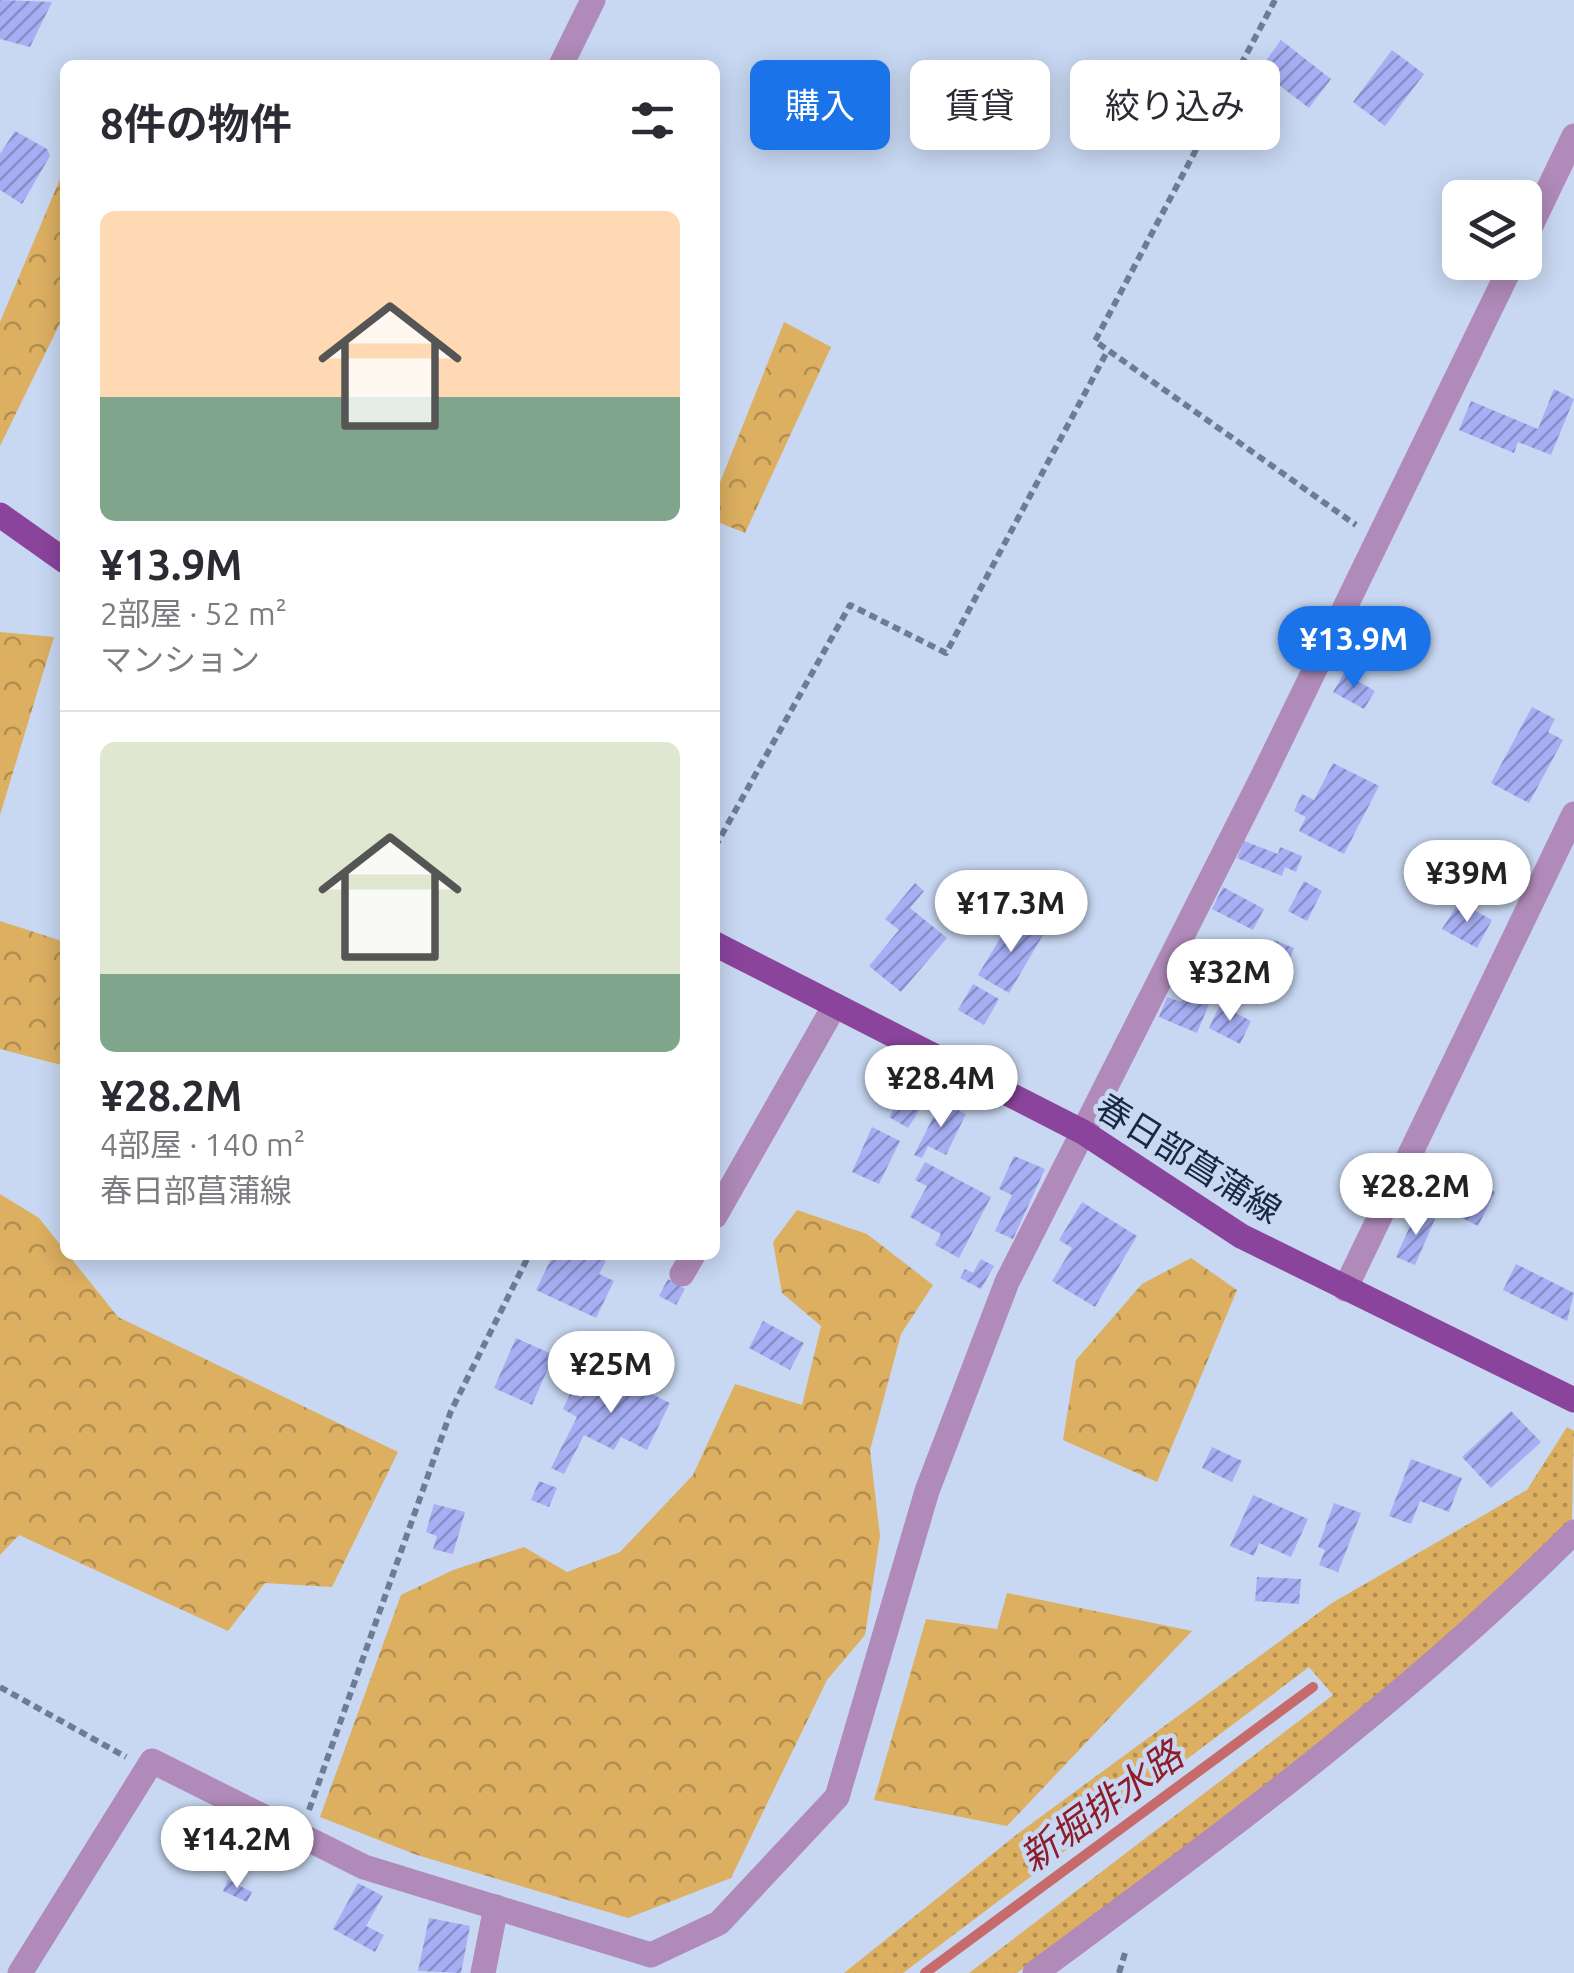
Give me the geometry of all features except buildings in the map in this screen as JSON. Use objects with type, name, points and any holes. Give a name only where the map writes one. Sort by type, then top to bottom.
[{"type":"main road","points":[[0,515],[60,557]]},
{"type":"main road","name":"春日部菖蒲線","points":[[720,947],[1083,1132],[1240,1236],[1574,1400]]},
{"type":"street","points":[[563,60],[593,0]]},
{"type":"street","points":[[1542,203],[1574,136]]},
{"type":"street","points":[[20,1973],[152,1761],[364,1867],[496,1907],[650,1964],[719,1923],[836,1797],[927,1491],[1007,1282],[1380,542],[1504,280]]},
{"type":"street","points":[[1345,1289],[1574,814]]},
{"type":"street","points":[[720,1207],[835,1005]]},
{"type":"street","points":[[1035,1973],[1350,1736],[1503,1603],[1574,1532]]},
{"type":"street","points":[[483,1973],[496,1907]]},
{"type":"path","points":[[1275,0],[1095,341],[1380,542]]},
{"type":"path","points":[[720,838],[850,605],[946,653],[1108,350]]},
{"type":"path","points":[[300,1835],[451,1411],[526,1260]]},
{"type":"path","points":[[0,1687],[147,1769]]},
{"type":"path","points":[[1119,1973],[1125,1953]]},
{"type":"green space","points":[[60,179],[60,323],[0,446],[0,322]]},
{"type":"green space","points":[[784,322],[831,347],[745,533],[720,523],[720,482]]},
{"type":"green space","points":[[0,632],[54,637],[0,815]]},
{"type":"green space","points":[[0,921],[60,940],[60,1065],[0,1049]]},
{"type":"green space","points":[[0,1194],[39,1218],[60,1244],[60,1260],[73,1260],[118,1317],[398,1452],[332,1587],[265,1583],[228,1631],[19,1535],[0,1555]]},
{"type":"green space","points":[[797,1210],[867,1234],[933,1285],[901,1334],[870,1450],[880,1536],[865,1635],[827,1680],[731,1878],[628,1918],[417,1855],[320,1817],[401,1595],[453,1570],[524,1547],[567,1572],[620,1552],[693,1475],[735,1384],[802,1405],[821,1326],[782,1293],[773,1242]]},
{"type":"green space","points":[[1191,1258],[1237,1290],[1157,1482],[1063,1440],[1076,1360],[1142,1284]]},
{"type":"green space","points":[[1567,1427],[1574,1431],[1572,1520],[1499,1594],[1354,1718],[1184,1852],[1017,1973],[969,1973],[1333,1695],[1309,1667],[903,1973],[844,1973],[1020,1832],[1332,1603],[1527,1490]]},
{"type":"green space","points":[[1007,1593],[1192,1631],[1007,1826],[874,1800],[926,1619],[997,1629]]},
{"type":"waterway","name":"新堀排水路","points":[[925,1973],[1313,1687]]}]
